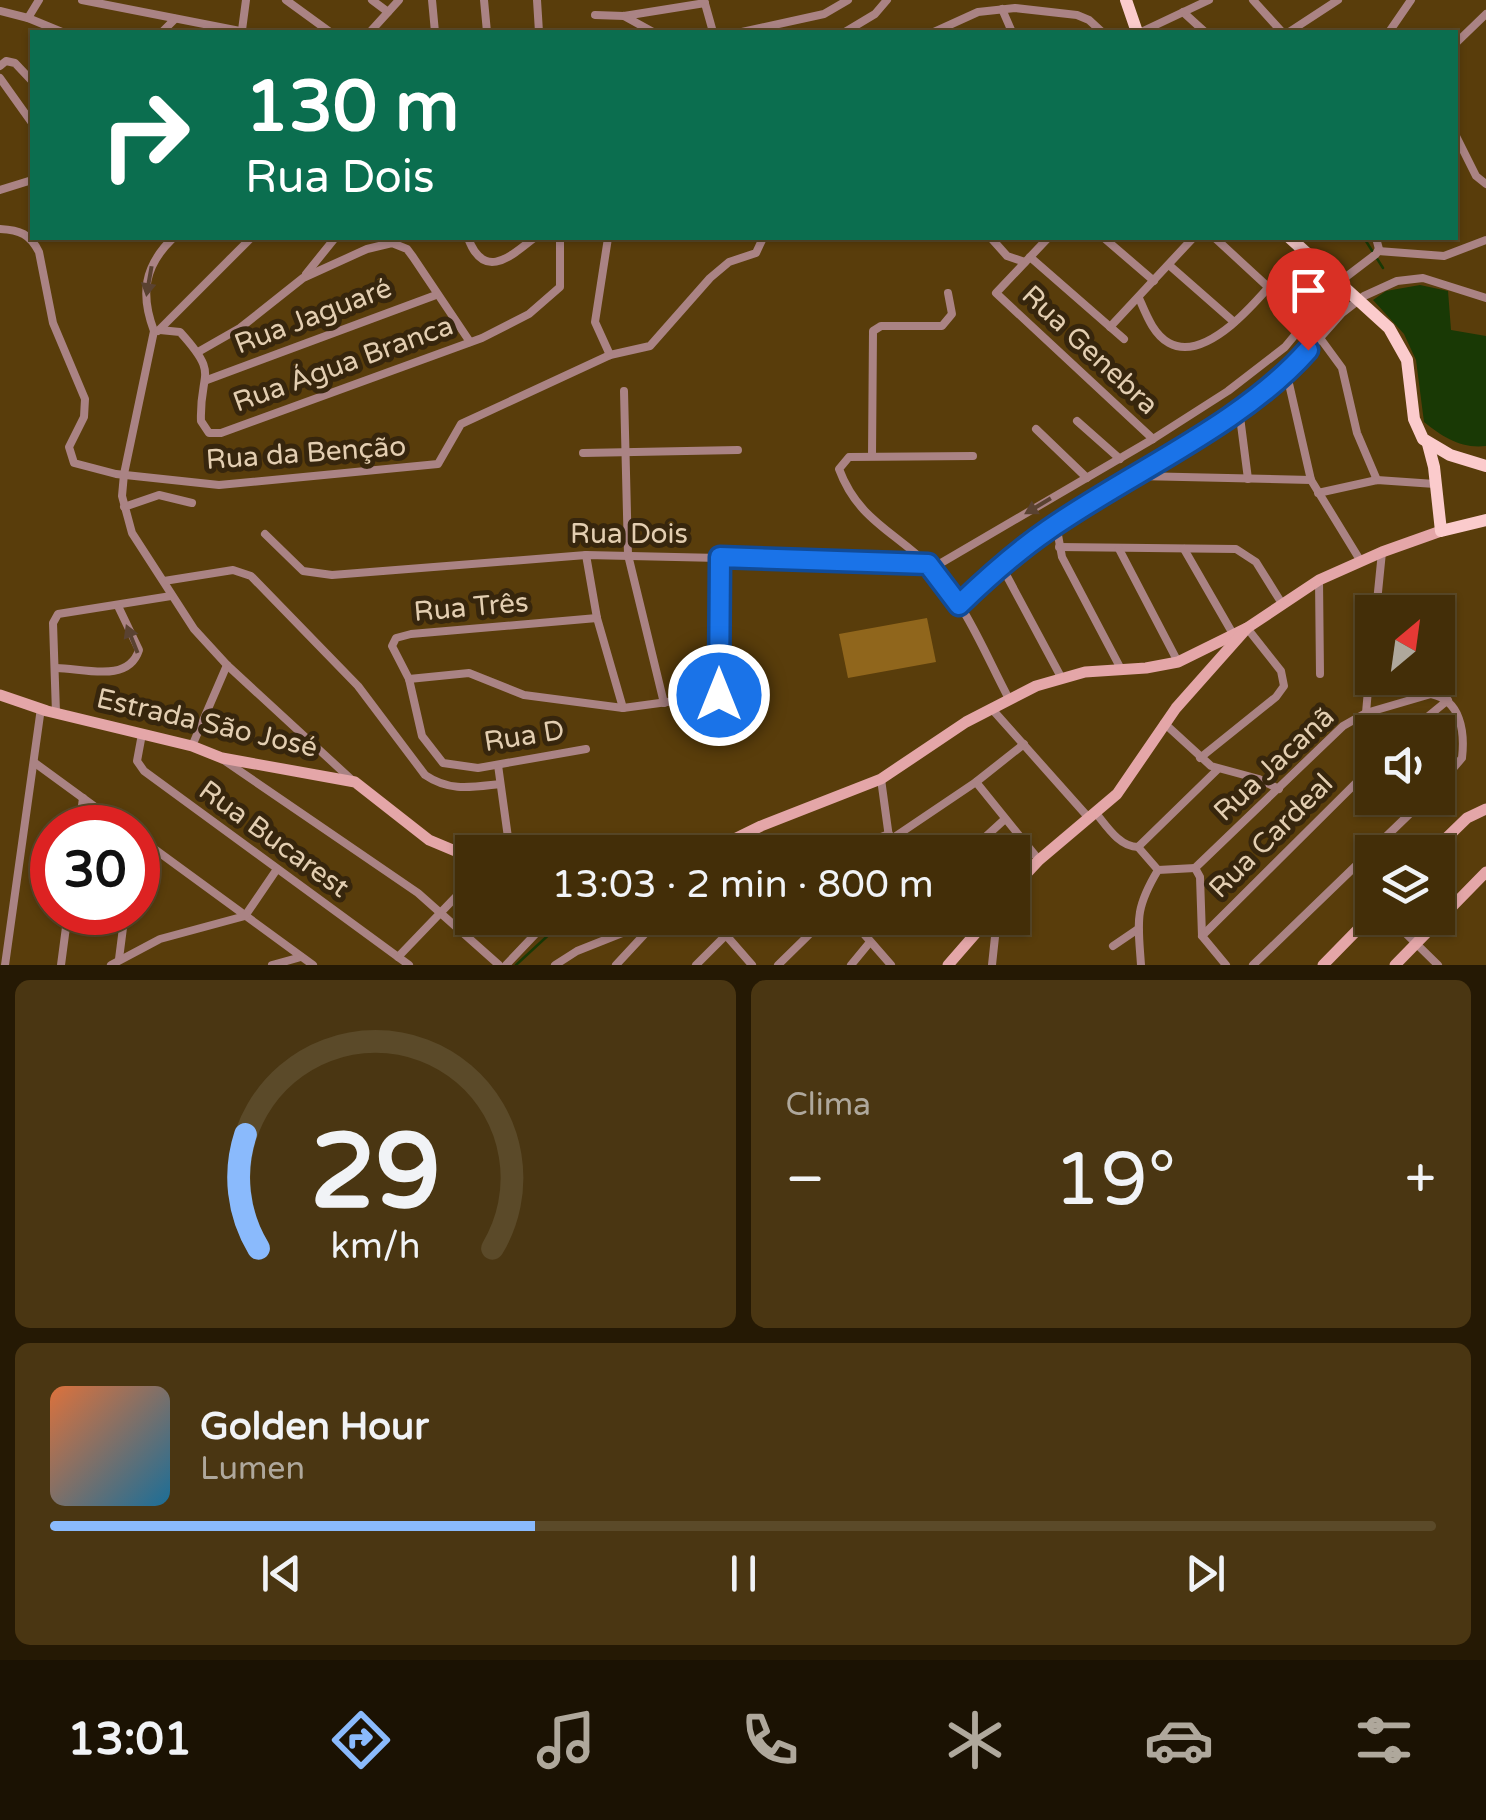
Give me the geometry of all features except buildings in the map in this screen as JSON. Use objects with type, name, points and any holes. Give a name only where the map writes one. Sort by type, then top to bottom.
[{"type":"main road","points":[[1126,0],[1138,30]]},
{"type":"main road","points":[[1292,240],[1389,328],[1407,360],[1414,419],[1434,463],[1441,532],[1486,520]]},
{"type":"main road","points":[[1428,444],[1486,466]]},
{"type":"main road","points":[[1434,463],[1450,455]]},
{"type":"street","points":[[28,18],[38,0]]},
{"type":"street","points":[[82,0],[234,30]]},
{"type":"street","points":[[239,30],[246,0]]},
{"type":"street","points":[[286,0],[327,30]]},
{"type":"street","points":[[372,0],[388,12]]},
{"type":"street","points":[[372,30],[399,0]]},
{"type":"street","points":[[432,0],[435,30]]},
{"type":"street","points":[[484,0],[487,30]]},
{"type":"street","points":[[537,0],[539,30]]},
{"type":"street","points":[[752,30],[815,17],[848,0]]},
{"type":"street","points":[[848,30],[875,14],[887,0]]},
{"type":"street","points":[[1143,30],[1209,0]]},
{"type":"street","points":[[1253,0],[1280,30]]},
{"type":"street","points":[[1292,30],[1338,0]]},
{"type":"street","points":[[1390,30],[1408,4],[1398,0]]},
{"type":"street","points":[[594,16],[624,16],[704,2],[712,30]]},
{"type":"street","points":[[1002,8],[1011,30]]},
{"type":"street","points":[[938,30],[978,12],[1002,8],[1077,14],[1100,30]]},
{"type":"street","points":[[0,11],[57,30]]},
{"type":"street","points":[[1183,12],[1203,30]]},
{"type":"street","points":[[1458,41],[1486,14]]},
{"type":"street","points":[[624,16],[648,30]]},
{"type":"street","points":[[164,30],[175,18]]},
{"type":"street","points":[[954,23],[957,30]]},
{"type":"street","points":[[0,66],[10,61],[30,78]]},
{"type":"street","points":[[0,78],[30,120]]},
{"type":"street","points":[[1458,140],[1476,176],[1486,184]]},
{"type":"street","points":[[0,190],[30,181]]},
{"type":"street","points":[[0,229],[20,231],[30,239]]},
{"type":"street","points":[[31,240],[53,323],[85,399],[84,417],[69,446],[74,463],[96,471],[124,474]]},
{"type":"street","points":[[157,331],[147,313],[145,288],[147,274],[168,240]]},
{"type":"street","points":[[249,240],[157,331],[122,489],[132,532],[194,629],[227,665],[355,782],[420,834],[455,850]]},
{"type":"street","points":[[157,331],[180,332],[198,352],[230,335],[303,278],[333,240]]},
{"type":"street","points":[[469,240],[479,256],[492,262],[506,259],[531,240]]},
{"type":"street","name":"Rua Água Branca","points":[[198,352],[206,380],[200,421],[214,434],[513,324],[562,283],[560,240]]},
{"type":"street","points":[[608,240],[595,322],[610,355]]},
{"type":"street","name":"Rua da Benção","points":[[124,474],[219,485],[432,466],[444,457],[461,424],[610,355],[650,346],[710,278],[730,262],[756,252],[762,240]]},
{"type":"street","points":[[993,240],[1007,256],[1028,260],[1124,340]]},
{"type":"street","points":[[1028,260],[1046,240]]},
{"type":"street","points":[[1106,240],[1154,281]]},
{"type":"street","points":[[1110,327],[1191,240]]},
{"type":"street","points":[[1217,240],[1267,286]]},
{"type":"street","points":[[959,605],[1056,524],[1138,476],[1287,375],[1320,338],[1378,251],[1376,240]]},
{"type":"street","points":[[1378,251],[1444,256],[1486,240]]},
{"type":"street","points":[[303,278],[367,249],[392,243],[407,249],[470,342]]},
{"type":"street","points":[[1138,298],[1156,331],[1176,346],[1196,347],[1234,322],[1302,248]]},
{"type":"street","name":"Rua Genebra","points":[[1028,260],[996,293],[1153,439]]},
{"type":"street","points":[[1168,265],[1234,322]]},
{"type":"street","points":[[928,564],[957,556],[1228,392],[1349,291],[1423,278],[1486,298]]},
{"type":"street","points":[[872,456],[873,330],[881,326],[942,326],[952,314],[948,293]]},
{"type":"street","name":"Rua Jaguaré","points":[[206,380],[436,295]]},
{"type":"street","points":[[1320,338],[1342,368],[1357,433],[1376,480]]},
{"type":"street","points":[[1287,375],[1311,480],[1360,560]]},
{"type":"street","points":[[624,391],[628,555],[664,702]]},
{"type":"street","points":[[1239,409],[1248,480]]},
{"type":"street","points":[[1077,421],[1120,458]]},
{"type":"street","points":[[1036,429],[1087,478]]},
{"type":"street","points":[[583,452],[738,450]]},
{"type":"street","points":[[973,456],[849,457],[839,470],[873,523],[928,564],[959,605],[1009,699]]},
{"type":"street","points":[[1138,476],[1311,480]]},
{"type":"street","points":[[1318,493],[1376,480],[1434,484]]},
{"type":"street","points":[[124,506],[159,495],[192,504]]},
{"type":"street","points":[[1056,524],[1059,547],[1120,669]]},
{"type":"street","points":[[1030,870],[1117,794],[1164,723],[1247,628],[1318,580],[1360,560],[1441,532]]},
{"type":"street","name":"Rua Dois","points":[[265,534],[303,571],[332,575],[586,555],[928,564]]},
{"type":"street","points":[[1059,547],[1216,548],[1245,552],[1282,602]]},
{"type":"street","points":[[1119,548],[1178,662]]},
{"type":"street","points":[[1184,549],[1232,634]]},
{"type":"street","points":[[1378,595],[1382,552]]},
{"type":"street","points":[[586,555],[597,618],[623,708]]},
{"type":"street","points":[[409,679],[468,673],[524,695],[623,708],[719,695],[720,557]]},
{"type":"street","points":[[1002,567],[1062,677]]},
{"type":"street","points":[[164,581],[233,570],[251,576],[358,686],[426,775],[452,788],[500,784]]},
{"type":"street","points":[[1318,580],[1320,674]]},
{"type":"street","points":[[5,965],[35,763],[56,668],[53,623],[61,612],[171,596]]},
{"type":"street","points":[[56,668],[116,672],[130,665],[139,650],[118,606]]},
{"type":"street","name":"Rua Três","points":[[409,679],[392,646],[402,636],[597,618]]},
{"type":"street","points":[[741,835],[880,778],[991,708],[1062,677],[1178,662],[1247,628]]},
{"type":"street","points":[[1200,758],[1237,724],[1276,697],[1284,686],[1281,671],[1247,628]]},
{"type":"street","points":[[192,746],[227,665]]},
{"type":"street","name":"Rua D","points":[[409,679],[416,720],[434,755],[452,766],[498,766],[586,749]]},
{"type":"street","points":[[1366,713],[1368,695]]},
{"type":"street","name":"Rua Jacanã","points":[[1195,868],[1331,736],[1366,713],[1424,695],[1448,700]]},
{"type":"street","points":[[1430,715],[1448,700],[1458,714],[1463,752],[1455,768]]},
{"type":"street","name":"Estrada São José","points":[[4,701],[192,746],[222,758],[355,782]]},
{"type":"street","points":[[991,708],[1092,814],[1131,848],[1138,847],[1217,770]]},
{"type":"street","points":[[1164,723],[1217,770],[1260,779],[1279,789]]},
{"type":"street","name":"Rua Bucarest","points":[[142,734],[139,767],[410,965]]},
{"type":"street","points":[[893,835],[976,782],[1024,744]]},
{"type":"street","points":[[222,758],[418,893],[498,965]]},
{"type":"street","points":[[35,763],[93,805]]},
{"type":"street","points":[[498,766],[508,835]]},
{"type":"street","points":[[880,778],[890,835]]},
{"type":"street","points":[[976,782],[1039,860]]},
{"type":"street","name":"Rua Cardeal","points":[[1202,936],[1355,785]]},
{"type":"street","points":[[82,805],[83,798]]},
{"type":"street","points":[[1450,835],[1467,818],[1486,809]]},
{"type":"street","points":[[1253,965],[1408,815]]},
{"type":"street","points":[[988,835],[1004,820]]},
{"type":"street","points":[[1138,847],[1158,870]]},
{"type":"street","points":[[160,853],[312,964]]},
{"type":"street","points":[[1158,870],[1195,868],[1200,877],[1202,936],[1226,965]]},
{"type":"street","points":[[115,962],[160,939],[245,916],[277,869]]},
{"type":"street","points":[[1141,965],[1140,904],[1158,870]]},
{"type":"street","points":[[1396,965],[1486,872]]},
{"type":"street","points":[[398,957],[455,896]]},
{"type":"street","points":[[1113,946],[1138,929]]},
{"type":"street","points":[[1323,965],[1355,932]]},
{"type":"street","points":[[61,965],[65,935]]},
{"type":"street","points":[[115,962],[120,935]]},
{"type":"street","points":[[506,965],[534,935]]},
{"type":"street","points":[[556,965],[577,951],[618,935]]},
{"type":"street","points":[[616,965],[643,935]]},
{"type":"street","points":[[696,965],[725,935]]},
{"type":"street","points":[[727,935],[752,965]]},
{"type":"street","points":[[778,965],[809,935]]},
{"type":"street","points":[[864,935],[890,965]]},
{"type":"street","points":[[948,965],[974,935]]},
{"type":"street","points":[[992,965],[995,935]]},
{"type":"street","points":[[1408,935],[1438,965]]},
{"type":"street","points":[[851,965],[870,942]]},
{"type":"street","points":[[272,965],[301,956]]},
{"type":"shaded area","points":[[1420,285],[1448,291],[1451,330],[1486,336],[1486,446],[1453,441],[1424,422],[1416,360],[1404,334],[1373,300],[1386,291]]},
{"type":"shaded area","points":[[927,618],[936,662],[848,678],[839,634]]},
{"type":"waterway","points":[[1365,240],[1383,268]]},
{"type":"waterway","points":[[516,965],[549,935]]},
{"type":"route","points":[[719,695],[720,557],[928,564],[959,605],[1048,529],[1138,476],[1239,409],[1287,375],[1308,350]]}]
